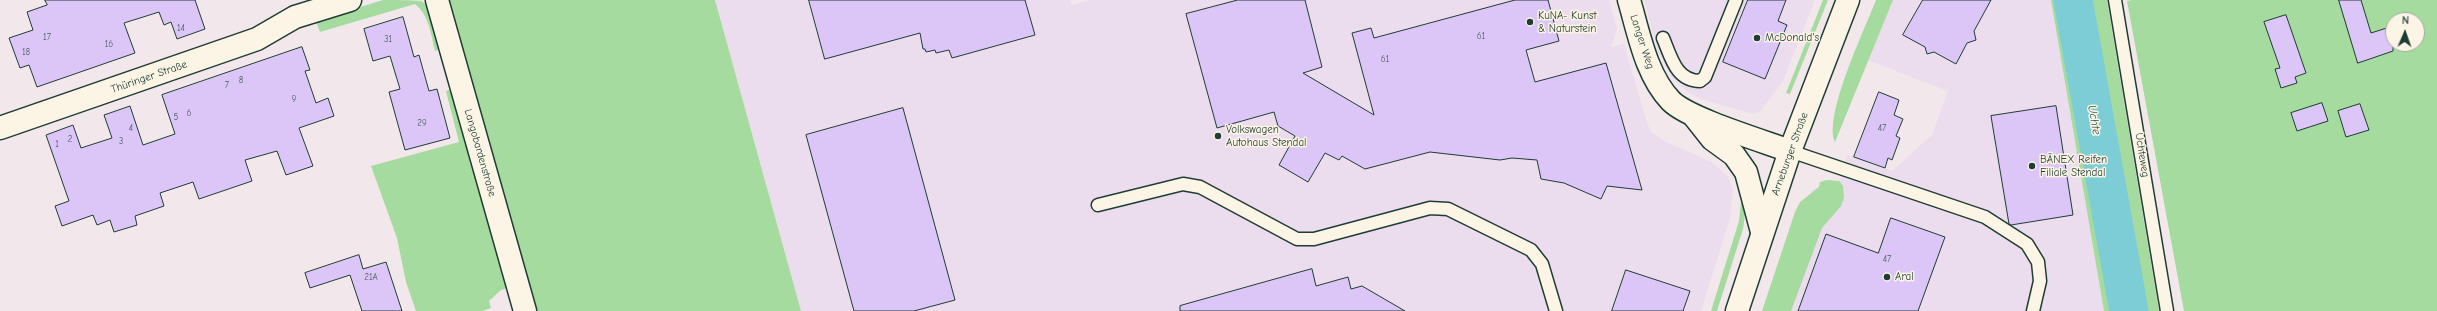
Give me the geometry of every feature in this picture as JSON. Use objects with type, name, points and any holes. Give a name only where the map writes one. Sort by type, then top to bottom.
[{"type":"street","name":"Thüringer Straße","points":[[0,128],[258,39],[295,17],[350,0]]},
{"type":"street","name":"Langobardenstraße","points":[[437,0],[519,309]]},
{"type":"street","name":"Langer Weg","points":[[1629,0],[1645,54],[1655,78],[1672,102],[1693,115],[1790,151]]},
{"type":"street","name":"Arneburger Straße","points":[[1737,311],[1790,151],[1848,0]]},
{"type":"street","name":"Langer Weg","points":[[1693,115],[1712,139],[1734,155],[1746,172],[1762,232]]},
{"type":"lane","points":[[1663,38],[1678,73],[1686,78],[1700,81],[1705,77],[1736,0]]},
{"type":"lane","name":"Uchteweg","points":[[2115,0],[2167,311]]},
{"type":"lane","points":[[1790,151],[1985,217],[2021,240],[2027,244],[2038,262],[2040,281],[2033,311]]},
{"type":"lane","points":[[1098,205],[1182,184],[1200,186],[1297,239],[1314,239],[1430,208],[1448,209],[1531,250],[1542,264],[1556,311]]},
{"type":"shaded area","points":[[715,0],[1070,0],[1072,5],[1090,0],[1609,0],[1617,29],[1611,47],[1624,44],[1647,123],[1652,133],[1666,142],[1711,162],[1723,172],[1730,180],[1733,189],[1730,218],[1701,311],[801,311]]},
{"type":"shaded area","points":[[1644,0],[1815,0],[1783,81],[1760,112],[1754,114],[1704,100],[1689,93],[1672,78],[1658,51]]},
{"type":"shaded area","points":[[1893,0],[2051,0],[2104,311],[1764,311],[1811,191],[1819,187],[1820,182],[1839,181],[1847,155],[1892,171],[1932,135],[1948,91],[1868,60]]},
{"type":"green space","points":[[383,0],[421,1],[432,16],[441,49],[435,51],[431,32],[426,19],[420,8],[415,4],[320,32],[316,21]]},
{"type":"green space","points":[[448,0],[715,0],[801,311],[536,311]]},
{"type":"green space","points":[[1823,0],[1828,0],[1790,94],[1786,93]]},
{"type":"green space","points":[[1876,0],[1893,0],[1835,142],[1833,130],[1840,93]]},
{"type":"green space","points":[[2051,0],[2107,0],[2159,311],[2104,311]]},
{"type":"green space","points":[[2437,0],[2437,311],[2184,311],[2127,1]]},
{"type":"green space","points":[[452,89],[508,288],[501,290],[489,301],[491,308],[482,311],[416,311],[406,282],[397,238],[371,166],[459,142],[446,91]]},
{"type":"green space","points":[[1827,180],[1839,181],[1843,186],[1844,198],[1841,206],[1822,228],[1791,311],[1762,311],[1795,212],[1800,202],[1819,187],[1820,182]]},
{"type":"green space","points":[[1743,183],[1746,206],[1743,229],[1717,311],[1711,311],[1739,221]]},
{"type":"building","points":[[45,0],[195,0],[205,29],[177,39],[171,22],[164,25],[159,12],[124,23],[135,53],[37,87],[29,65],[20,68],[9,38],[33,30],[27,12],[47,5]]},
{"type":"building","points":[[809,0],[1025,0],[1035,35],[952,58],[949,50],[936,53],[935,50],[926,52],[925,49],[923,49],[920,33],[825,59]]},
{"type":"building","points":[[1238,0],[1305,0],[1322,67],[1303,73],[1374,115],[1352,33],[1371,28],[1374,38],[1515,0],[1548,0],[1559,41],[1526,50],[1535,82],[1606,63],[1642,190],[1607,186],[1601,199],[1564,183],[1541,179],[1537,160],[1512,158],[1500,160],[1430,152],[1365,169],[1342,156],[1339,160],[1325,153],[1308,182],[1279,165],[1295,136],[1278,126],[1274,112],[1217,128],[1186,14]]},
{"type":"building","name":"McDonald's","points":[[1748,0],[1786,0],[1778,21],[1787,25],[1765,79],[1723,62]]},
{"type":"building","points":[[1923,0],[1991,0],[1974,31],[1976,40],[1967,43],[1956,64],[1934,52],[1927,54],[1925,47],[1903,35]]},
{"type":"building","points":[[2339,0],[2361,0],[2371,33],[2385,29],[2385,52],[2390,52],[2358,63]]},
{"type":"building","points":[[2286,15],[2306,73],[2295,77],[2297,83],[2281,88],[2275,69],[2280,68],[2264,22]]},
{"type":"building","points":[[403,17],[414,57],[419,55],[429,91],[437,89],[450,138],[405,150],[389,92],[400,89],[390,56],[373,61],[364,29]]},
{"type":"building","points":[[302,47],[310,70],[305,71],[316,103],[328,98],[334,116],[299,128],[313,166],[286,175],[277,151],[245,160],[252,181],[199,199],[193,182],[160,193],[164,206],[135,216],[137,225],[114,232],[110,220],[97,225],[93,215],[62,226],[55,206],[69,201],[46,135],[73,125],[81,148],[112,138],[104,115],[130,106],[143,145],[175,134],[162,95]]},
{"type":"building","points":[[1879,92],[1899,100],[1894,115],[1903,119],[1896,136],[1900,138],[1892,160],[1888,158],[1885,168],[1854,157]]},
{"type":"building","points":[[2322,103],[2328,121],[2297,131],[2291,113]]},
{"type":"building","points":[[2360,104],[2369,130],[2346,137],[2338,111]]},
{"type":"building","name":"BÄNEX Reifen Filiale Stendal","points":[[2056,106],[2073,215],[2011,225],[2009,224],[1991,116]]},
{"type":"building","points":[[903,108],[955,300],[914,311],[854,311],[806,135]]},
{"type":"building","points":[[1891,218],[1945,237],[1918,311],[1798,311],[1826,234],[1878,253]]},
{"type":"building","points":[[359,255],[363,269],[386,262],[402,311],[362,311],[350,275],[310,288],[305,273]]},
{"type":"building","points":[[1312,269],[1316,286],[1348,277],[1351,289],[1362,286],[1405,311],[1180,311],[1180,306]]},
{"type":"building","points":[[1626,270],[1690,291],[1683,311],[1612,311]]},
{"type":"waterway","name":"Uchte","points":[[2073,0],[2129,311]]},
{"type":"place","name":"KuNA- Kunst & Naturstein","points":[[1530,22]]},
{"type":"place","name":"McDonald's","points":[[1757,38]]},
{"type":"place","name":"Volkswagen Autohaus Stendal","points":[[1218,136]]},
{"type":"place","name":"BÄNEX Reifen Filiale Stendal","points":[[2032,166]]},
{"type":"place","name":"Aral","points":[[1887,277]]}]
